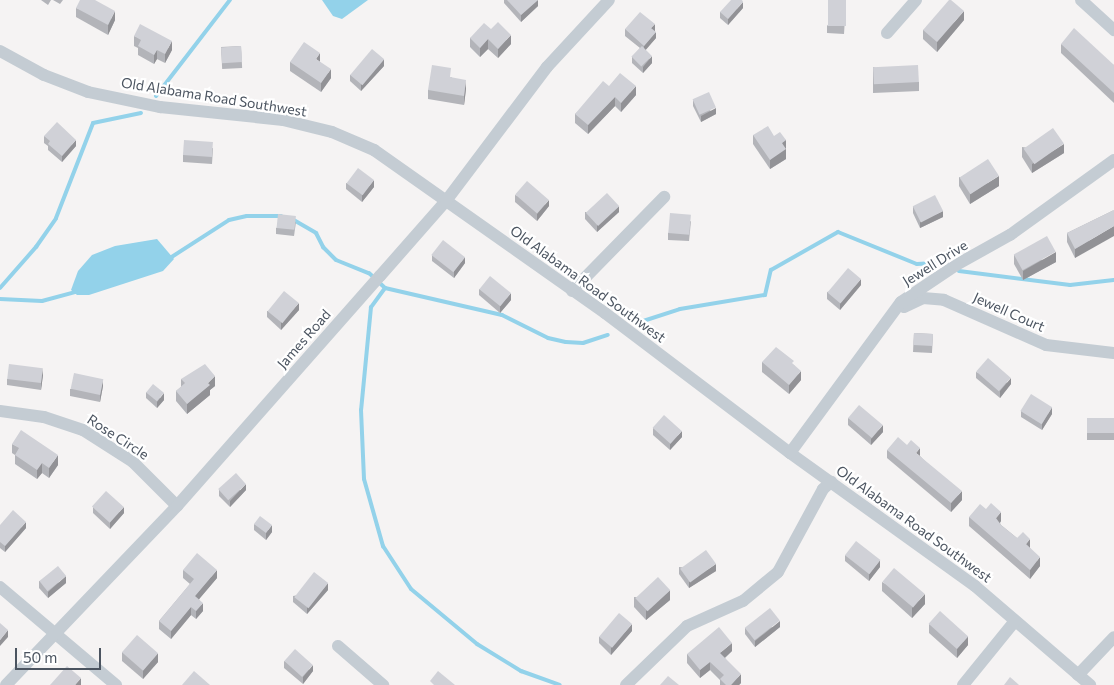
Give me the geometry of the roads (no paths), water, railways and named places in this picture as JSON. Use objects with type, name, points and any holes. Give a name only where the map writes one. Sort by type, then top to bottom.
[{"type":"street","name":"James Road","points":[[6,685],[53,633],[177,506],[370,288],[446,201],[547,67],[609,0]]},
{"type":"street","points":[[886,33],[916,0]]},
{"type":"street","points":[[1081,0],[1114,30]]},
{"type":"street","name":"Old Alabama Road Southwest","points":[[0,51],[44,75],[88,92],[160,106],[283,120],[332,132],[374,150],[572,291],[790,453],[975,586],[1090,685]]},
{"type":"street","name":"Jewell Drive","points":[[790,453],[901,302],[923,285],[1010,235],[1114,160]]},
{"type":"street","points":[[572,291],[664,197]]},
{"type":"street","name":"Jewell Court","points":[[896,311],[923,298],[944,300],[1046,345],[1114,353]]},
{"type":"street","name":"Rose Circle","points":[[0,411],[44,417],[83,430],[133,462],[177,506]]},
{"type":"street","points":[[626,685],[687,626],[743,601],[778,572],[823,489],[831,482]]},
{"type":"street","points":[[0,587],[116,685]]},
{"type":"street","points":[[963,685],[1015,621]]},
{"type":"street","points":[[1078,675],[1114,637]]},
{"type":"street","points":[[338,646],[383,685]]},
{"type":"water","points":[[322,0],[368,0],[342,19],[333,16]]},
{"type":"water","points":[[157,239],[174,259],[163,271],[89,295],[77,295],[71,290],[78,271],[92,255],[115,246]]},
{"type":"waterway","points":[[156,96],[230,0]]},
{"type":"waterway","points":[[0,288],[36,247],[56,218],[93,123],[141,113]]},
{"type":"waterway","points":[[170,258],[229,220],[247,216],[281,216]]},
{"type":"waterway","points":[[292,219],[316,233],[323,247],[336,260],[369,273],[385,288],[502,315],[548,338],[566,342],[583,343],[608,335]]},
{"type":"waterway","points":[[637,323],[680,309],[765,295],[771,270],[838,232],[917,264],[934,263]]},
{"type":"waterway","points":[[959,271],[1070,285],[1114,280]]},
{"type":"waterway","points":[[385,288],[371,307],[361,410],[364,479],[383,546],[411,589],[477,644],[521,671],[560,685]]},
{"type":"waterway","points":[[0,299],[42,301],[76,292]]}]
